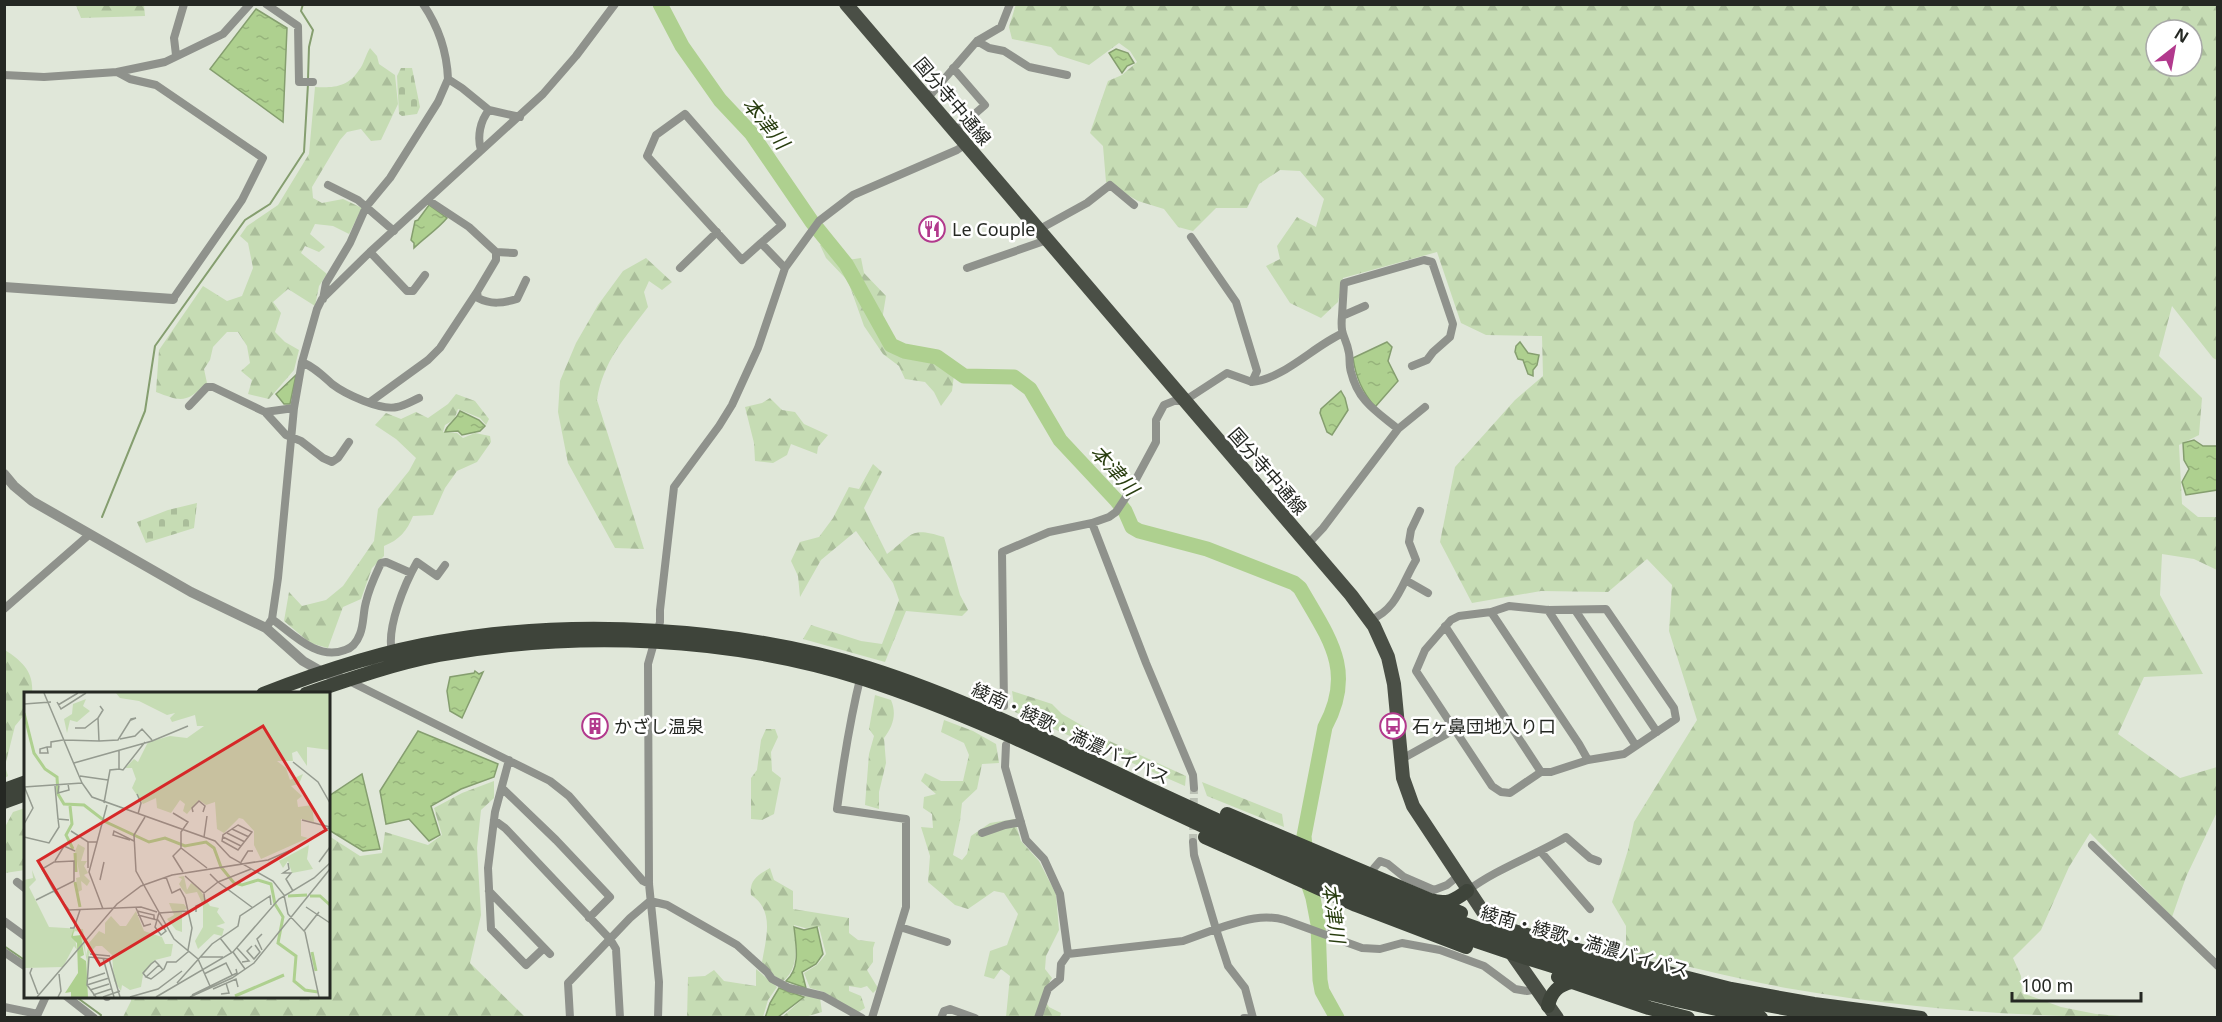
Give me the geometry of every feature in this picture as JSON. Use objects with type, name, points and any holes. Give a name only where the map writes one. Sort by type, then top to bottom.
[{"type":"highway","name":"綾南・綾歌・満濃バイパス","points":[[266,692],[392,651],[497,634],[551,630],[655,637],[862,672],[1080,762],[1402,913],[1557,968],[1675,993],[1761,1017]]},
{"type":"highway","name":"綾南・綾歌・満濃バイパス","points":[[309,692],[388,666],[440,655],[499,647],[655,637]]},
{"type":"highway","points":[[1080,762],[1282,855],[1335,901],[1649,1008],[1688,1017]]},
{"type":"highway","points":[[4,790],[24,783]]},
{"type":"highway","points":[[4,802],[24,795]]},
{"type":"highway","points":[[1282,855],[1334,860],[1491,924],[1578,950],[1731,989],[1814,1004],[1921,1017]]},
{"type":"highway","points":[[1430,900],[1451,903],[1467,891]]},
{"type":"highway","points":[[1548,1006],[1555,990],[1563,984],[1572,982]]},
{"type":"highway","name":"綾南・綾歌・満濃バイパス","points":[[1675,993],[1844,1017]]},
{"type":"main road","name":"国分寺中通線","points":[[846,4],[1370,620],[1392,670],[1400,760],[1403,778],[1413,806],[1467,891],[1557,1017]]},
{"type":"street","points":[[176,55],[174,38],[184,4]]},
{"type":"street","points":[[4,75],[44,77],[117,72],[165,62],[223,34],[250,4]]},
{"type":"street","points":[[266,4],[298,26],[298,82],[308,82]]},
{"type":"street","points":[[269,623],[278,578],[294,408],[302,362],[317,309],[326,283],[350,243],[366,207],[390,178],[408,150],[438,102],[448,79],[448,64],[434,20],[423,4]]},
{"type":"street","points":[[322,299],[370,252],[543,94],[576,56],[615,4]]},
{"type":"street","points":[[927,99],[977,41],[1001,27],[1010,4]]},
{"type":"street","points":[[977,41],[989,48],[1004,51],[1029,67],[1067,75]]},
{"type":"street","points":[[953,68],[985,105],[955,131]]},
{"type":"street","points":[[4,287],[173,299],[242,200],[263,158],[156,85],[129,79],[117,72]]},
{"type":"street","points":[[448,79],[489,110],[520,117]]},
{"type":"street","points":[[481,150],[478,142],[482,118],[489,110]]},
{"type":"street","points":[[686,114],[782,225],[761,243],[742,260],[647,156],[656,135],[686,114]]},
{"type":"street","points":[[658,1017],[659,982],[649,884],[648,664],[660,622],[674,487],[732,405],[758,348],[785,268],[811,230],[853,195],[966,144]]},
{"type":"street","points":[[328,185],[358,200],[394,231]]},
{"type":"street","points":[[967,268],[1042,235],[1110,185],[1134,205]]},
{"type":"street","points":[[428,200],[469,227],[496,252],[514,253]]},
{"type":"street","points":[[680,268],[717,232]]},
{"type":"street","points":[[1191,237],[1236,302],[1257,371],[1252,382]]},
{"type":"street","points":[[761,243],[785,268]]},
{"type":"street","points":[[370,252],[407,291],[413,291],[425,275]]},
{"type":"street","points":[[370,402],[428,360],[440,348],[496,260],[496,252]]},
{"type":"street","points":[[1398,429],[1365,403],[1356,388],[1350,369],[1349,352],[1341,334],[1344,283],[1424,260],[1432,262],[1453,324],[1450,337],[1427,360],[1412,366]]},
{"type":"street","points":[[333,271],[343,279]]},
{"type":"street","points":[[477,292],[478,298],[486,302],[502,303],[517,299],[526,280]]},
{"type":"street","points":[[1342,316],[1365,306]]},
{"type":"street","points":[[1004,706],[1002,552],[1048,532],[1092,523],[1116,512],[1156,442],[1156,420],[1164,405],[1174,401],[1184,401],[1227,373],[1252,382],[1269,378],[1341,334]]},
{"type":"street","points":[[302,362],[314,368],[346,393],[383,408],[396,407],[419,398]]},
{"type":"street","points":[[189,406],[207,387],[213,387],[265,412],[291,437],[332,462],[338,458],[349,442]]},
{"type":"street","points":[[1307,544],[1323,528],[1398,429],[1425,407]]},
{"type":"street","points":[[265,412],[294,408]]},
{"type":"street","points":[[4,474],[32,501],[191,592],[269,623],[303,643],[328,654],[336,654],[352,648],[360,635],[365,603],[381,563],[386,562],[411,573]]},
{"type":"street","points":[[1370,620],[1380,616],[1394,603],[1407,580],[1416,560],[1409,542],[1411,530],[1420,511]]},
{"type":"street","points":[[1092,523],[1146,663],[1193,775],[1194,788]]},
{"type":"street","points":[[4,609],[90,534]]},
{"type":"street","points":[[392,651],[389,641],[391,632],[417,562],[437,576],[445,566]]},
{"type":"street","points":[[1407,580],[1428,593]]},
{"type":"street","points":[[1509,606],[1575,610],[1606,609],[1674,708],[1676,719],[1624,754],[1588,760],[1551,772],[1541,772],[1510,793],[1500,792],[1492,786],[1416,671],[1425,650],[1445,626],[1459,616],[1491,612],[1509,606]]},
{"type":"street","points":[[1548,610],[1636,746]]},
{"type":"street","points":[[1575,610],[1657,732]]},
{"type":"street","points":[[1491,612],[1588,760]]},
{"type":"street","points":[[269,623],[303,661],[324,673],[346,680],[535,771],[563,790],[643,881],[649,884]]},
{"type":"street","points":[[1445,626],[1541,772]]},
{"type":"street","points":[[650,901],[666,905],[737,945],[772,979],[789,988],[824,996],[862,1017],[873,1015],[906,907],[906,819],[837,809],[845,744],[851,727],[862,672]]},
{"type":"street","points":[[1400,760],[1454,730]]},
{"type":"street","points":[[1006,745],[1005,767],[1026,840],[1044,859],[1060,894],[1068,954],[1061,964],[1060,980],[1048,989],[1038,1017]]},
{"type":"street","points":[[489,891],[547,951],[526,965],[491,928],[489,891],[488,868],[494,820],[509,760]]},
{"type":"street","points":[[502,788],[610,897],[589,918]]},
{"type":"street","points":[[494,820],[505,828],[610,939],[616,949],[620,1017]]},
{"type":"street","points":[[982,834],[1005,825],[1021,822]]},
{"type":"street","points":[[1467,891],[1492,874],[1541,852],[1566,837],[1583,853],[1598,861]]},
{"type":"street","points":[[1193,842],[1194,855],[1228,966],[1245,988],[1253,1017]]},
{"type":"street","points":[[2092,845],[2217,966]]},
{"type":"street","points":[[1541,852],[1590,909]]},
{"type":"street","points":[[1374,868],[1380,861],[1388,864],[1404,877],[1434,890],[1447,885],[1458,876]]},
{"type":"street","points":[[16,882],[24,888]]},
{"type":"street","points":[[570,1017],[568,983],[650,901]]},
{"type":"street","points":[[1329,937],[1331,914],[1335,901]]},
{"type":"street","points":[[1068,954],[1183,941],[1256,917],[1273,916],[1362,948],[1380,949],[1402,942],[1440,950],[1484,966],[1515,989],[1527,992],[1536,989]]},
{"type":"street","points":[[4,921],[24,936]]},
{"type":"street","points":[[900,927],[947,942]]},
{"type":"street","points":[[4,952],[24,966]]},
{"type":"street","points":[[4,1007],[37,1016],[45,998]]},
{"type":"street","points":[[72,998],[94,1017]]},
{"type":"street","points":[[941,1017],[944,1011],[950,1009],[975,1017]]},
{"type":"green space","points":[[1016,4],[2217,5],[2217,360],[2172,306],[2159,356],[2202,398],[2199,435],[2179,445],[2182,504],[2198,517],[2217,517],[2217,570],[2194,559],[2162,554],[2160,595],[2203,674],[2144,677],[2118,734],[2180,778],[2217,767],[2217,812],[2186,877],[2172,917],[2090,833],[2069,867],[2041,930],[2013,958],[2021,976],[2022,993],[2061,1007],[2096,1014],[2132,1017],[2002,1013],[1872,1001],[1786,988],[1626,952],[1626,926],[1612,902],[1634,822],[1697,720],[1669,631],[1672,585],[1647,559],[1608,592],[1541,591],[1472,603],[1440,542],[1455,467],[1515,400],[1543,376],[1542,336],[1486,335],[1461,323],[1437,252],[1343,278],[1338,302],[1321,318],[1290,303],[1266,266],[1280,259],[1277,246],[1297,217],[1316,227],[1324,199],[1300,171],[1280,170],[1259,184],[1247,208],[1216,208],[1193,231],[1178,227],[1164,209],[1138,201],[1106,182],[1103,146],[1090,133],[1108,81],[1122,75],[1137,62],[1130,51],[1119,43],[1089,65],[1058,55],[1051,47],[1012,39],[1009,27]]},
{"type":"green space","points":[[76,5],[144,5],[145,16],[81,18]]},
{"type":"green space","points":[[370,48],[377,56],[379,64],[395,75],[398,104],[381,140],[371,141],[361,129],[347,132],[312,187],[313,198],[322,203],[343,199],[362,208],[349,234],[333,226],[315,224],[310,234],[325,247],[319,252],[305,246],[301,253],[327,274],[319,286],[315,306],[288,289],[273,302],[281,313],[275,332],[285,342],[299,350],[294,370],[269,399],[248,394],[252,380],[241,371],[250,363],[247,346],[238,332],[227,332],[213,347],[210,360],[204,369],[207,383],[200,390],[183,399],[156,392],[159,350],[203,286],[227,301],[242,296],[253,268],[248,243],[240,236],[247,226],[278,205],[309,154],[315,87],[334,87],[350,80],[361,68]]},
{"type":"green space","points":[[401,68],[412,68],[420,107],[417,114],[402,116],[399,114],[397,76]]},
{"type":"green space","points":[[828,243],[841,261],[861,258],[864,273],[886,296],[880,332],[886,341],[898,351],[934,360],[954,375],[952,391],[941,406],[934,392],[925,382],[905,379],[899,366],[883,354],[864,326],[848,281],[826,258],[820,245]]},
{"type":"green space","points":[[646,258],[672,282],[662,290],[649,281],[644,292],[648,307],[623,340],[610,362],[604,373],[597,400],[644,549],[615,548],[568,463],[558,412],[560,381],[576,343],[598,305],[623,271]]},
{"type":"green space","points":[[456,394],[475,401],[489,419],[486,425],[480,418],[458,409],[454,420],[445,425],[443,432],[457,433],[463,438],[475,433],[490,436],[491,442],[477,462],[457,471],[445,488],[433,515],[413,516],[402,534],[384,546],[384,556],[372,568],[361,599],[343,607],[328,648],[310,643],[284,621],[289,592],[302,606],[326,600],[343,586],[374,541],[378,509],[409,471],[416,458],[396,439],[375,425],[386,413],[401,419],[416,412],[428,418],[448,404]]},
{"type":"green space","points":[[770,398],[782,410],[795,412],[804,424],[828,435],[818,447],[817,454],[791,444],[787,455],[773,463],[755,461],[754,443],[745,407],[762,403]]},
{"type":"green space","points":[[873,464],[882,472],[864,508],[887,554],[912,534],[924,532],[944,537],[960,595],[968,610],[962,616],[906,611],[885,662],[803,639],[811,625],[861,641],[882,644],[899,600],[893,583],[856,531],[821,560],[800,597],[798,576],[791,561],[800,542],[819,537],[833,518],[849,487],[859,489]]},
{"type":"green space","points":[[197,503],[194,528],[146,543],[137,522],[168,510]]},
{"type":"green space","points":[[5,650],[26,668],[31,679],[32,692],[24,692],[24,715],[15,726],[5,766]]},
{"type":"green space","points":[[1012,691],[1052,704],[1062,714],[1105,739],[1186,776],[1185,786],[1015,712]]},
{"type":"green space","points":[[875,695],[891,700],[894,710],[892,724],[884,738],[886,763],[879,792],[879,809],[865,805],[869,754],[874,736],[869,729]]},
{"type":"green space","points":[[944,720],[973,731],[996,744],[999,763],[982,764],[977,789],[962,803],[953,855],[962,860],[967,854],[971,836],[990,823],[1014,819],[1021,841],[1039,861],[1056,894],[1059,930],[1046,956],[1045,969],[1052,978],[1042,995],[1049,1007],[1061,1013],[1060,1017],[1006,1017],[1010,976],[1001,969],[994,979],[984,976],[990,951],[1007,945],[1018,914],[1004,893],[994,891],[968,909],[955,905],[928,882],[930,856],[921,827],[933,828],[932,814],[923,808],[924,797],[936,794],[921,781],[925,773],[941,781],[963,781],[969,755],[964,743],[941,732]]},
{"type":"green space","points":[[766,729],[775,729],[778,737],[771,752],[772,771],[781,778],[774,814],[762,820],[751,819],[751,778],[757,770],[761,740]]},
{"type":"green space","points":[[494,781],[494,798],[481,810],[477,848],[481,915],[470,963],[525,1017],[123,1017],[131,998],[330,998],[330,837],[360,856],[382,853],[385,832],[428,845],[442,835],[434,808],[462,793]]},
{"type":"green space","points":[[1202,782],[1282,814],[1284,827],[1207,796]]},
{"type":"green space","points":[[24,808],[24,870],[5,873],[5,827],[13,812]]},
{"type":"green space","points":[[770,868],[774,880],[793,891],[793,909],[849,918],[849,933],[858,940],[875,942],[873,962],[867,970],[878,988],[873,993],[867,986],[861,988],[849,986],[849,991],[861,996],[865,1008],[857,1013],[824,992],[810,988],[804,973],[817,965],[826,954],[819,927],[805,928],[794,925],[794,963],[792,970],[783,981],[773,975],[762,962],[767,935],[766,917],[759,901],[751,895],[751,885],[755,878]]},
{"type":"green space","points":[[756,969],[777,987],[768,1000],[763,1017],[687,1018],[688,977],[705,976],[714,970],[724,981],[756,986]]},
{"type":"green space","points":[[807,995],[820,998],[822,1012],[805,1017],[781,1018]]},
{"type":"water","points":[[256,9],[287,28],[283,122],[210,69]]},
{"type":"water","points":[[1116,49],[1128,53],[1134,63],[1127,66],[1122,73],[1109,53]]},
{"type":"water","points":[[429,205],[447,218],[414,248],[411,240],[415,221]]},
{"type":"water","points":[[1387,342],[1392,347],[1388,361],[1398,381],[1375,407],[1360,384],[1353,358]]},
{"type":"water","points":[[1520,342],[1528,353],[1539,355],[1533,376],[1528,374],[1523,360],[1518,359],[1515,352]]},
{"type":"water","points":[[296,375],[290,404],[284,404],[276,394]]},
{"type":"water","points":[[1341,391],[1348,410],[1332,435],[1327,432],[1320,413],[1321,409]]},
{"type":"water","points":[[460,411],[479,420],[485,426],[480,431],[462,435],[458,431],[445,432]]},
{"type":"water","points":[[2194,440],[2203,446],[2217,446],[2217,490],[2186,495],[2182,482],[2189,469],[2184,460],[2183,443]]},
{"type":"water","points":[[475,671],[479,674],[483,672],[462,718],[450,711],[447,691],[450,677]]},
{"type":"water","points":[[418,731],[498,764],[494,777],[461,789],[431,806],[440,835],[429,841],[409,819],[386,824],[380,791]]},
{"type":"water","points":[[362,774],[380,849],[363,851],[330,831],[330,795]]},
{"type":"water","points":[[794,927],[804,930],[817,927],[823,954],[816,964],[802,972],[806,988],[786,981],[791,976],[796,963]]},
{"type":"water","points":[[779,988],[804,997],[778,1017],[765,1018],[770,1003]]},
{"type":"waterway","points":[[303,4],[301,11],[313,30],[309,47],[308,79]]},
{"type":"waterway","name":"本津川","points":[[660,4],[682,46],[720,100],[751,133],[812,222],[846,264],[891,345],[904,351],[937,357],[964,376],[1014,377],[1030,389],[1060,440],[1117,501],[1125,511],[1132,527],[1139,531],[1207,549],[1294,583],[1300,588],[1328,638],[1335,654],[1338,671],[1338,688],[1334,707],[1325,727],[1304,836],[1308,883],[1318,924],[1320,980],[1322,991],[1337,1018]]},
{"type":"waterway","points":[[102,517],[145,411],[155,346],[245,220],[270,204],[304,152],[308,84]]},
{"type":"waterway","points":[[4,946],[24,960]]},
{"type":"waterway","points":[[78,998],[101,1015],[100,1018]]},
{"type":"tunnel","points":[[1193,842],[1194,788]]},
{"type":"place","name":"Le Couple","points":[[932,229]]},
{"type":"place","name":"かざし温泉","points":[[595,726]]},
{"type":"place","name":"石ヶ鼻団地入り口","points":[[1393,726]]}]
